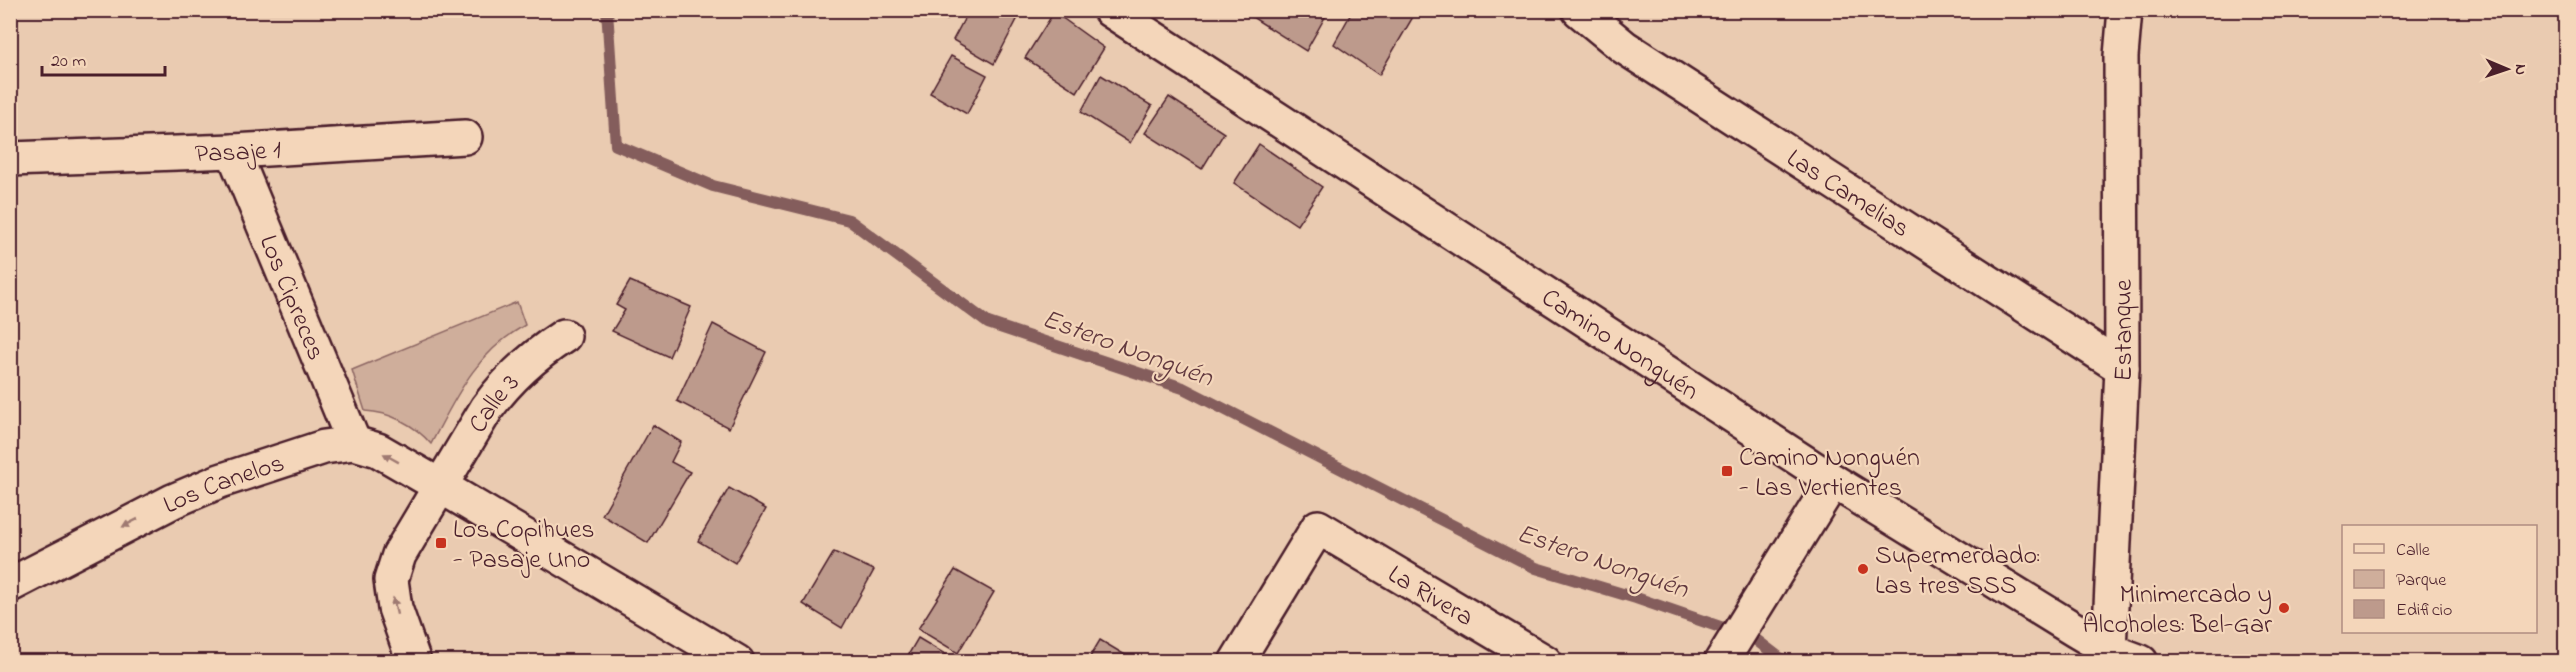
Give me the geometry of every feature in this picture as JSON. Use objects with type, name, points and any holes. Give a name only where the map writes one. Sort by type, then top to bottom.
[{"type":"street","name":"Camino Nonguén","points":[[1110,10],[1833,480],[2109,650],[2141,662]]},
{"type":"street","name":"Las Camelias","points":[[1579,10],[1624,47],[2122,368]]},
{"type":"street","name":"Estanque","points":[[2109,650],[2122,368],[2121,56],[2125,10]]},
{"type":"street","name":"Pasaje 1","points":[[10,159],[233,151],[465,137]]},
{"type":"street","name":"Los Cipreces","points":[[233,151],[354,443]]},
{"type":"street","name":"Calle 3","points":[[414,662],[395,608],[391,580],[399,555],[487,408],[503,387],[541,350],[564,336]]},
{"type":"street","name":"Los Canelos","points":[[10,585],[173,501],[220,481],[324,447],[354,443],[378,450],[442,486],[737,662]]},
{"type":"street","points":[[1721,662],[1833,480]]},
{"type":"street","name":"La Rivera","points":[[1236,662],[1318,527],[1545,662]]},
{"type":"green space","points":[[517,302],[525,325],[508,336],[480,362],[459,392],[431,444],[410,425],[384,414],[365,411],[352,370]]},
{"type":"building","points":[[931,10],[951,10],[947,20]]},
{"type":"building","points":[[969,10],[1022,10],[994,64],[953,40]]},
{"type":"building","points":[[1255,10],[1329,10],[1306,51],[1252,17]]},
{"type":"building","points":[[1353,10],[1417,10],[1379,75],[1334,44]]},
{"type":"building","points":[[1054,12],[1104,48],[1077,92],[1025,58]]},
{"type":"building","points":[[951,56],[987,75],[967,114],[930,93]]},
{"type":"building","points":[[1101,75],[1152,106],[1130,143],[1081,112]]},
{"type":"building","points":[[1169,97],[1224,133],[1202,169],[1145,133]]},
{"type":"building","points":[[1259,144],[1322,187],[1297,225],[1234,183]]},
{"type":"building","points":[[630,281],[691,307],[669,357],[612,331],[625,310],[616,305]]},
{"type":"building","points":[[713,324],[766,352],[729,428],[677,401]]},
{"type":"building","points":[[653,425],[681,442],[671,462],[690,472],[648,543],[602,515]]},
{"type":"building","points":[[729,488],[766,509],[735,563],[698,541]]},
{"type":"building","points":[[834,552],[874,570],[842,628],[803,604]]},
{"type":"building","points":[[955,570],[994,592],[958,653],[918,629]]},
{"type":"building","points":[[918,638],[950,657],[947,662],[904,662]]},
{"type":"building","points":[[1100,640],[1137,662],[1087,662]]},
{"type":"waterway","name":"Estero Nonguén","points":[[607,10],[616,145],[713,186],[849,220],[988,323],[1183,388],[1536,568],[1636,598],[1755,639],[1785,662]]},
{"type":"place","name":"Camino Nonguén - Las Vertientes","points":[[1727,471]]},
{"type":"place","name":"Los Copihues - Pasaje Uno","points":[[441,543]]},
{"type":"place","name":"Supermerdado: Las tres SSS","points":[[1863,569]]},
{"type":"place","name":"Minimercado y Alcoholes: Bel-Gar","points":[[2284,608]]}]
